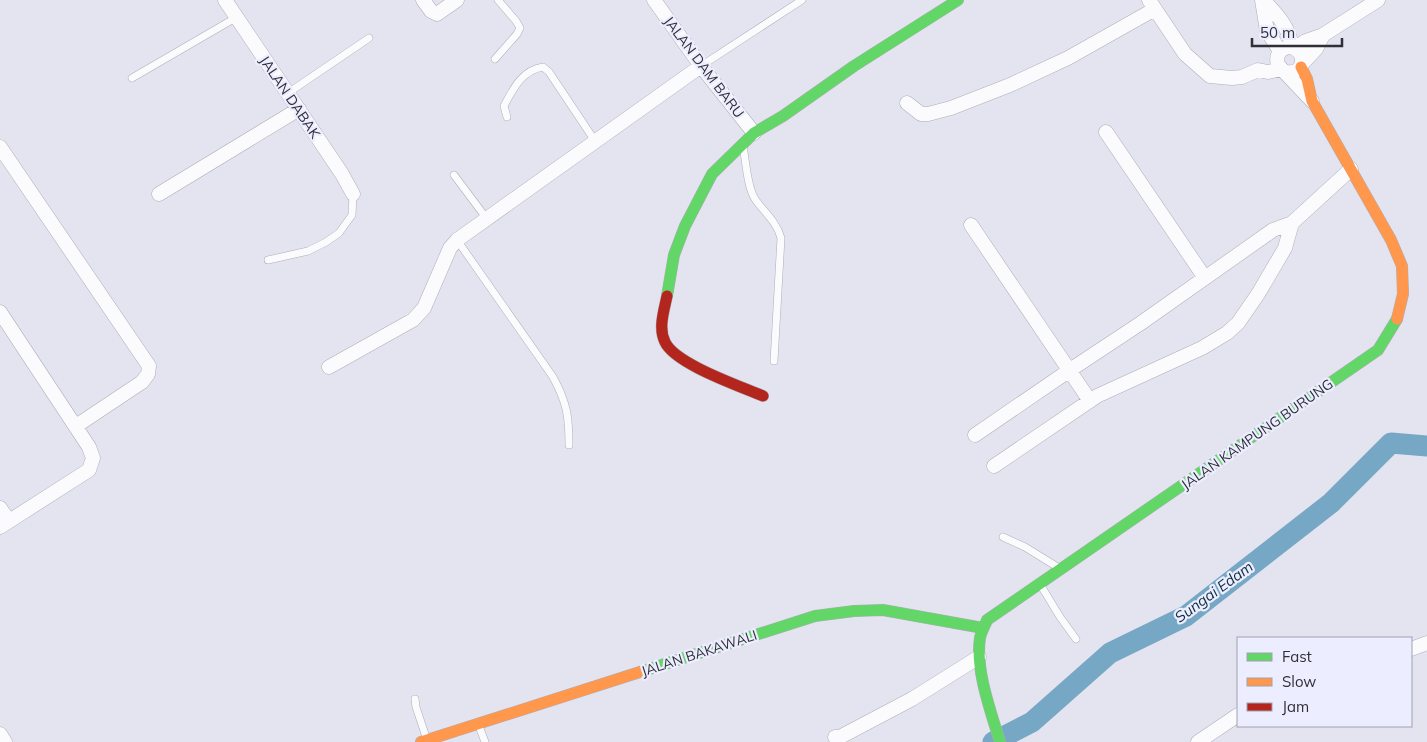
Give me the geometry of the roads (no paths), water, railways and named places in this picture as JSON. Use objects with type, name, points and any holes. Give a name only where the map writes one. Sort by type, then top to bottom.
[{"type":"street","points":[[424,0],[431,11],[437,14],[457,0]]},
{"type":"street","name":"JALAN DAM BARU","points":[[654,0],[701,66],[754,133]]},
{"type":"street","points":[[763,396],[715,376],[679,358],[665,343],[662,329],[664,310],[674,255],[685,226],[707,182],[742,143],[754,133],[783,116],[854,66],[958,0]]},
{"type":"street","points":[[1262,0],[1267,31],[1286,50],[1300,52],[1302,65]]},
{"type":"street","points":[[907,103],[921,114],[928,114],[951,108],[1010,85],[1068,58],[1152,4],[1185,54],[1210,76],[1242,77],[1258,70],[1269,58],[1323,35],[1378,0]]},
{"type":"street","name":"JALAN DABAK","points":[[229,1],[237,17],[342,174],[353,194]]},
{"type":"street","points":[[1258,70],[1294,72],[1316,49],[1323,35]]},
{"type":"street","points":[[1286,50],[1276,59],[1283,71],[1312,101]]},
{"type":"street","name":"JALAN KAMPUNG BURUNG","points":[[983,628],[988,620],[1378,350],[1398,317],[1403,294],[1402,266],[1391,240],[1312,101],[1302,65]]},
{"type":"street","points":[[329,367],[413,320],[424,308],[450,248],[457,240],[701,66]]},
{"type":"street","points":[[158,194],[299,110]]},
{"type":"street","points":[[1106,132],[1205,278]]},
{"type":"street","points":[[0,146],[149,366],[148,374],[142,382],[76,426]]},
{"type":"street","points":[[975,436],[1273,230],[1292,223],[1351,169]]},
{"type":"street","points":[[994,466],[1090,401],[1202,348],[1227,333],[1238,323],[1258,294],[1285,248],[1292,223]]},
{"type":"street","points":[[971,225],[1090,401]]},
{"type":"street","points":[[0,312],[89,446],[93,458],[89,470],[4,524],[0,508]]},
{"type":"street","name":"JALAN BAKAWALI","points":[[424,741],[815,616],[854,611],[883,610],[983,628]]},
{"type":"street","points":[[983,628],[980,638],[980,656],[992,715],[1000,742]]},
{"type":"street","points":[[1412,649],[1427,643]]},
{"type":"street","points":[[835,737],[840,737],[912,699],[980,656]]},
{"type":"street","points":[[1198,742],[1237,716]]},
{"type":"street","points":[[0,734],[5,742]]},
{"type":"lane","points":[[495,59],[520,28],[498,0]]},
{"type":"lane","points":[[701,66],[802,0]]},
{"type":"lane","points":[[132,78],[237,17]]},
{"type":"lane","points":[[288,93],[369,38]]},
{"type":"lane","points":[[507,117],[504,106],[519,81],[532,68],[543,67],[549,72],[595,141]]},
{"type":"lane","points":[[742,143],[755,199],[780,232],[781,238],[774,361]]},
{"type":"lane","points":[[454,175],[487,218]]},
{"type":"lane","points":[[268,260],[308,251],[339,233],[352,215],[353,194]]},
{"type":"lane","points":[[457,240],[557,383],[564,396],[569,419],[569,445]]},
{"type":"lane","points":[[1003,537],[1026,547],[1062,569]]},
{"type":"lane","points":[[1040,584],[1076,639]]},
{"type":"lane","points":[[415,699],[424,741]]},
{"type":"lane","points":[[478,723],[485,742]]},
{"type":"waterway","name":"Sungai Edam","points":[[993,742],[1032,722],[1110,653],[1186,616],[1331,503],[1391,443],[1427,446]]}]
